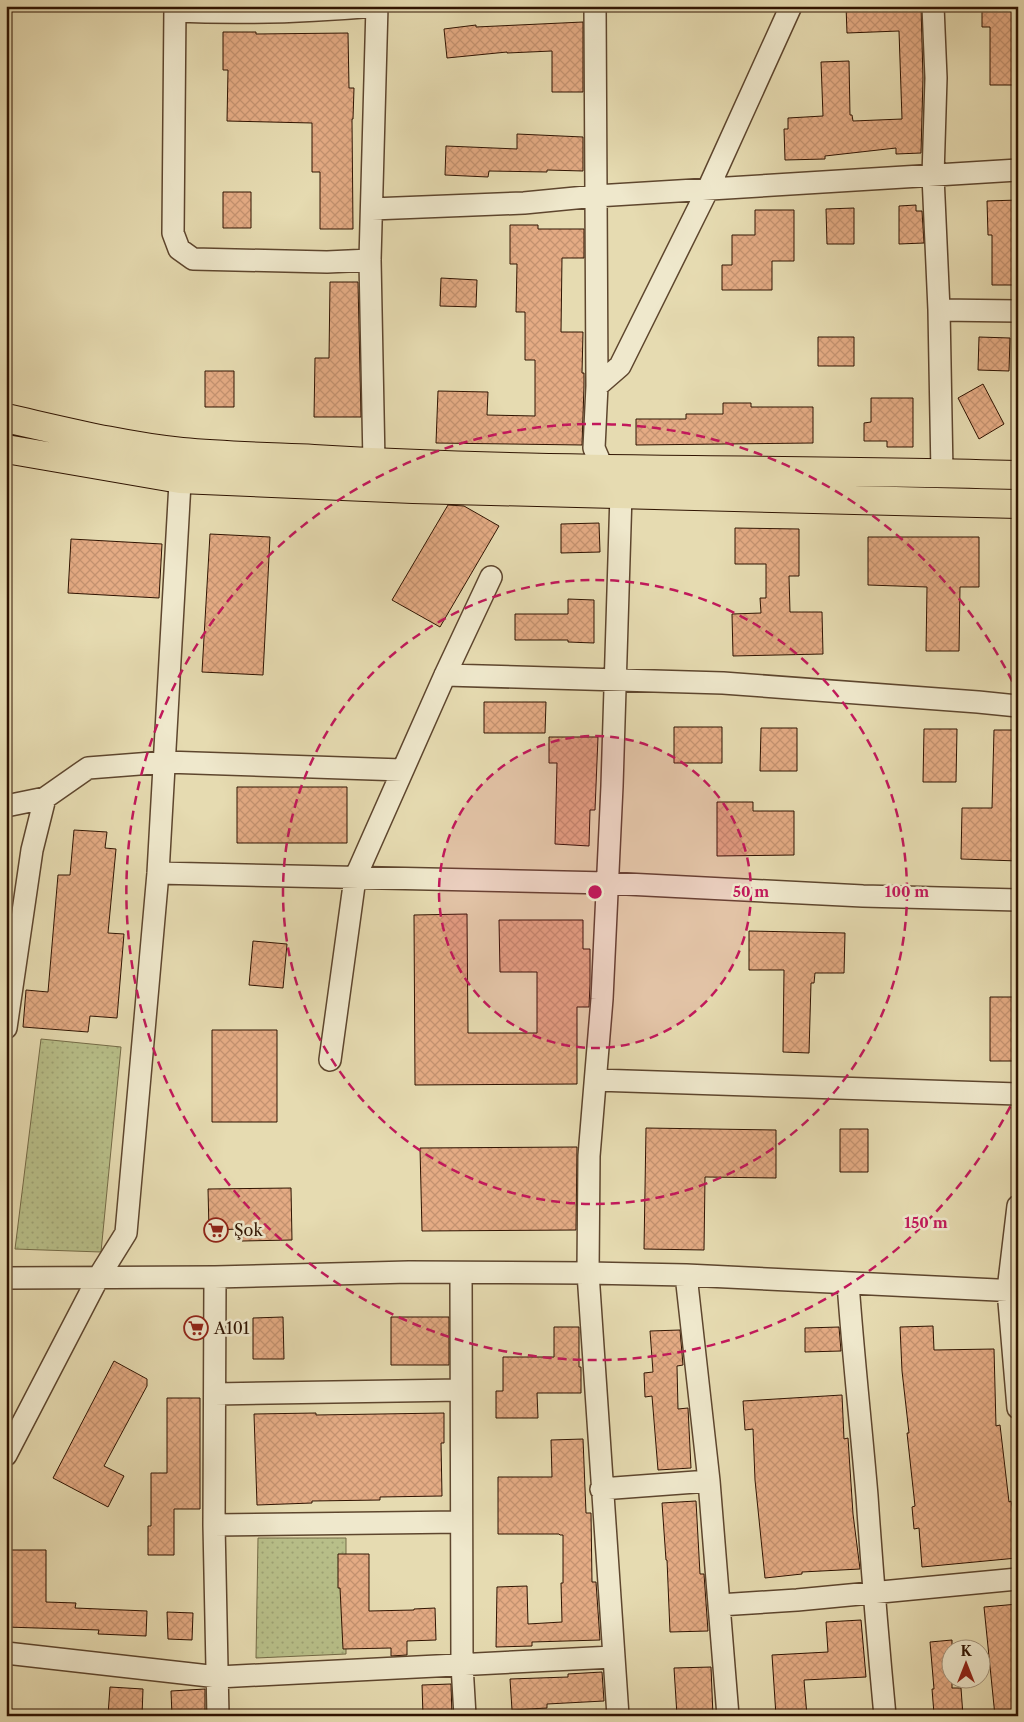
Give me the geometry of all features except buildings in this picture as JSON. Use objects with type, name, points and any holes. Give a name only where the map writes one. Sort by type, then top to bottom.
[{"type":"main road","points":[[6,418],[132,444],[182,452],[373,475],[621,494],[1018,504]]},
{"type":"main road","points":[[6,450],[180,479],[603,469],[1018,475]]},
{"type":"street","points":[[370,260],[327,262],[193,259],[179,249],[172,233],[175,9],[235,13],[327,11],[376,6],[370,260],[373,475]]},
{"type":"street","points":[[595,6],[597,386],[594,448],[603,469],[621,494],[602,999],[589,1156],[588,1273],[601,1489],[618,1716]]},
{"type":"street","points":[[597,386],[620,366],[708,189],[791,6]]},
{"type":"street","points":[[934,6],[936,78],[933,176],[939,310],[942,473]]},
{"type":"street","points":[[372,209],[524,203],[596,196],[1018,170]]},
{"type":"street","points":[[939,310],[1018,311]]},
{"type":"street","points":[[6,1455],[98,1278],[126,1232],[166,762],[182,452]]},
{"type":"street","points":[[330,1060],[355,878],[445,675],[492,576]]},
{"type":"street","points":[[445,675],[722,683],[1018,706]]},
{"type":"street","points":[[6,806],[45,798],[88,768],[166,762],[402,770]]},
{"type":"street","points":[[6,1028],[32,850],[45,798]]},
{"type":"street","points":[[158,873],[607,883],[816,894],[1018,900]]},
{"type":"street","points":[[596,1080],[1018,1094]]},
{"type":"street","points":[[1018,1206],[1013,1291],[1018,1408]]},
{"type":"street","points":[[6,1278],[215,1277],[409,1272],[588,1273],[686,1275],[1013,1291]]},
{"type":"street","points":[[461,1273],[462,1664],[465,1716]]},
{"type":"street","points":[[686,1275],[709,1481],[728,1716]]},
{"type":"street","points":[[215,1277],[214,1525],[218,1716]]},
{"type":"street","points":[[848,1283],[884,1716]]},
{"type":"street","points":[[215,1394],[461,1390]]},
{"type":"street","points":[[601,1489],[709,1481]]},
{"type":"street","points":[[214,1525],[461,1522]]},
{"type":"street","points":[[719,1605],[797,1600],[1018,1579]]},
{"type":"street","points":[[6,1653],[218,1677],[613,1657]]},
{"type":"green space","points":[[41,1039],[121,1047],[101,1252],[15,1249]]},
{"type":"green space","points":[[258,1538],[346,1538],[346,1654],[256,1658]]},
{"type":"place","name":"Şok","points":[[216,1230]]},
{"type":"place","name":"A101","points":[[196,1328]]}]
